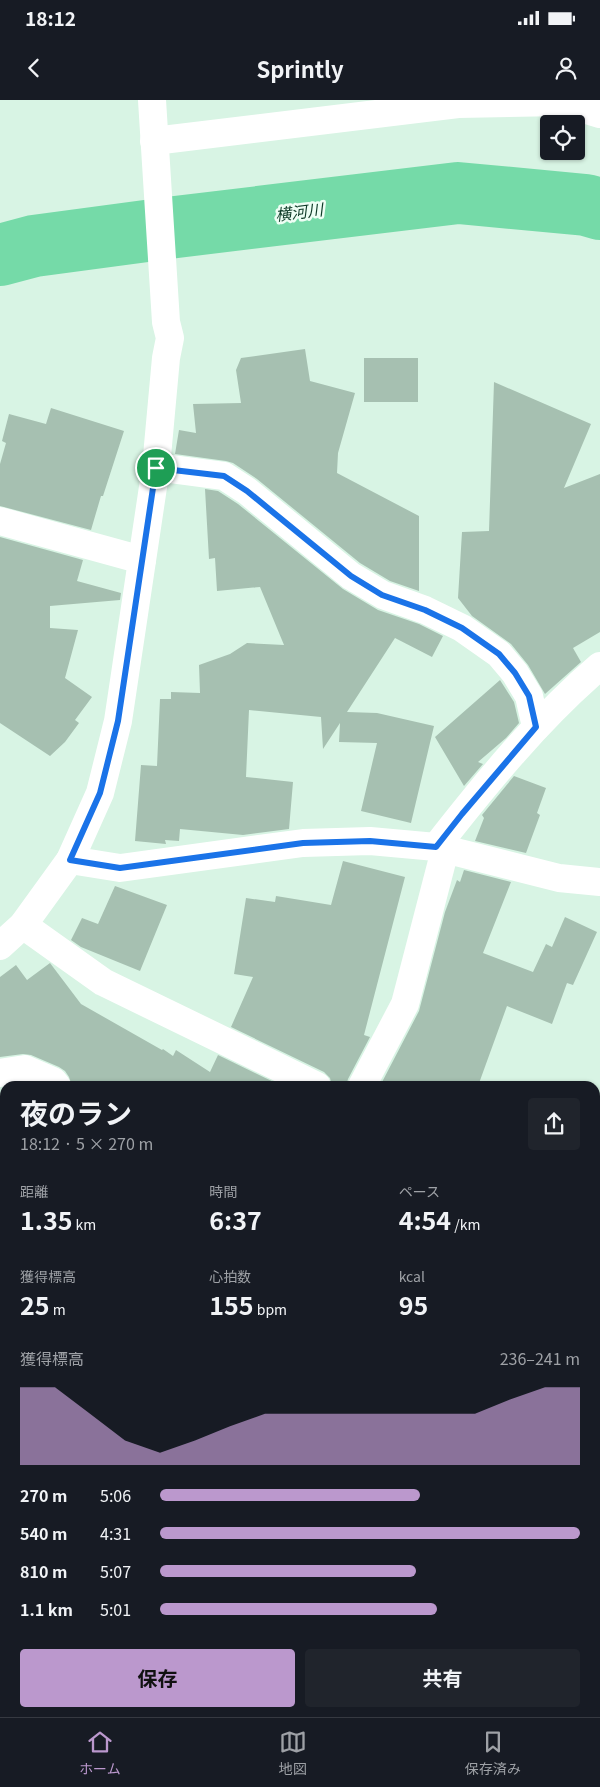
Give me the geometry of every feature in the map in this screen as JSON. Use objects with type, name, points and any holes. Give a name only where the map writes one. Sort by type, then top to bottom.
[{"type":"street","points":[[0,946],[23,925],[70,860],[100,793],[118,721],[156,468],[166,358],[170,338],[166,322],[152,100]]},
{"type":"street","points":[[154,141],[458,104],[561,102],[600,114]]},
{"type":"street","points":[[156,468],[224,476],[247,491],[351,576],[382,595],[425,610],[462,628],[499,654],[515,673],[529,696],[536,727]]},
{"type":"street","points":[[0,521],[142,560]]},
{"type":"street","points":[[365,1081],[404,1004],[441,849],[462,814],[536,727],[568,693],[600,666]]},
{"type":"street","points":[[70,860],[120,868],[303,843],[370,841],[441,849],[559,878],[600,882]]},
{"type":"street","points":[[23,925],[103,982],[307,1081]]},
{"type":"street","points":[[0,1073],[25,1069],[53,1081]]},
{"type":"building","points":[[305,349],[310,381],[355,393],[338,453],[337,473],[419,516],[419,591],[390,581],[360,563],[257,479],[233,463],[175,454],[179,430],[196,433],[193,404],[241,403],[236,370],[241,358]]},
{"type":"building","points":[[364,358],[418,358],[418,402],[364,402]]},
{"type":"building","points":[[494,382],[591,424],[564,488],[600,474],[600,632],[573,648],[581,662],[545,694],[528,665],[511,644],[472,616],[458,598],[462,532],[489,531]]},
{"type":"building","points":[[51,408],[124,431],[91,530],[0,506],[0,464],[6,443],[2,441],[9,414],[46,424]]},
{"type":"building","points":[[205,489],[218,491],[238,504],[343,589],[378,610],[419,624],[443,636],[432,657],[395,638],[347,712],[377,713],[434,726],[411,823],[361,811],[377,743],[339,742],[340,723],[323,749],[321,717],[249,710],[246,777],[293,782],[289,829],[243,835],[180,829],[179,841],[165,840],[166,844],[135,841],[141,765],[157,766],[160,699],[171,699],[171,692],[200,693],[199,665],[230,654],[247,643],[284,645],[260,587],[217,591],[215,558],[209,559]]},
{"type":"building","points":[[0,537],[83,560],[77,581],[121,593],[120,600],[50,606],[50,628],[78,630],[65,678],[92,697],[75,720],[79,723],[65,742],[50,756],[0,723]]},
{"type":"building","points":[[500,680],[514,702],[519,723],[506,738],[478,762],[483,764],[464,786],[435,737]]},
{"type":"building","points":[[514,776],[546,788],[537,813],[540,815],[526,853],[475,841],[484,818],[482,815]]},
{"type":"building","points":[[343,861],[405,877],[364,1035],[370,1037],[347,1081],[331,1081],[324,1072],[231,1027],[253,977],[234,974],[246,898],[275,902],[276,896],[331,905]]},
{"type":"building","points":[[464,870],[511,882],[483,953],[533,972],[546,944],[552,947],[565,917],[597,932],[573,985],[567,983],[552,1024],[507,1006],[480,1081],[383,1081],[419,1011],[445,912],[457,880],[460,882]]},
{"type":"building","points":[[115,886],[167,905],[140,971],[81,947],[71,940],[82,918],[98,924]]},
{"type":"building","points":[[50,963],[81,1004],[173,1056],[176,1050],[210,1072],[218,1055],[272,1081],[70,1081],[65,1071],[59,1067],[31,1055],[23,1054],[0,1057],[0,977],[16,965],[27,980]]},
{"type":"waterway","name":"横河川","points":[[0,255],[34,246],[458,193],[586,205],[600,209]]},
{"type":"route","points":[[156,468],[224,476],[247,491],[351,576],[382,595],[425,610],[462,628],[499,654],[515,673],[529,696],[536,727],[436,847],[370,841],[303,843],[120,868],[70,860],[100,793],[118,721],[156,468]]}]
